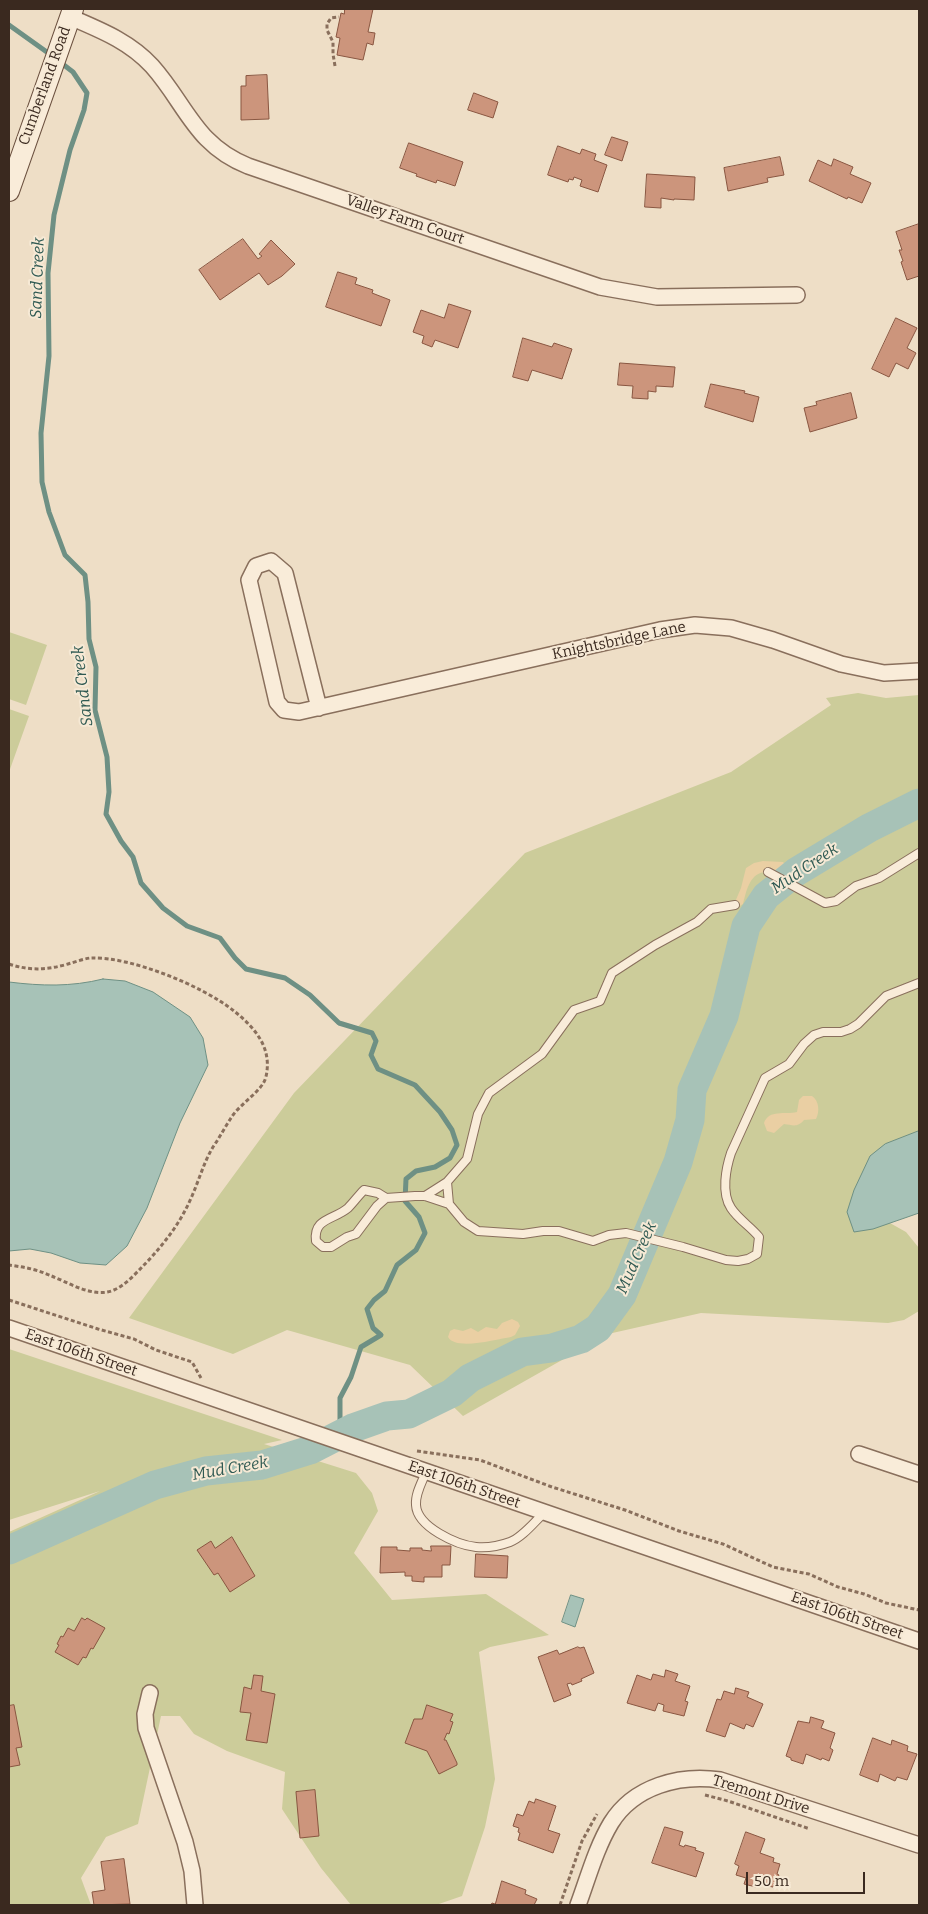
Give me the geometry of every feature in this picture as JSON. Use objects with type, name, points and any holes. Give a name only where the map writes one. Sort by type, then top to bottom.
[{"type":"main road","name":"Cumberland Road","points":[[9,191],[71,13]]},
{"type":"street","name":"Valley Farm Court","points":[[71,13],[108,33],[140,54],[162,78],[193,124],[209,143],[232,160],[600,287],[657,297],[797,295]]},
{"type":"street","name":"Knightsbridge Lane","points":[[319,708],[285,574],[271,561],[256,566],[249,580],[277,702],[284,710],[299,712],[319,708],[660,630],[695,626],[731,628],[773,640],[841,664],[884,673],[919,671]]},
{"type":"street","name":"East 106th Street","points":[[9,1328],[919,1641]]},
{"type":"street","points":[[859,1454],[919,1474]]},
{"type":"street","points":[[150,1693],[146,1714],[146,1728],[185,1842],[192,1871],[195,1905]]},
{"type":"street","name":"Tremont Drive","points":[[578,1905],[598,1849],[613,1820],[625,1806],[641,1794],[659,1785],[676,1780],[690,1778],[720,1780],[919,1845]]},
{"type":"lane","points":[[768,872],[825,903],[836,901],[856,886],[879,878],[919,853]]},
{"type":"lane","points":[[425,1196],[447,1182],[466,1159],[478,1114],[489,1093],[542,1054],[574,1010],[600,1000],[612,973],[655,945],[697,922],[711,909],[735,905]]},
{"type":"lane","points":[[386,1198],[378,1193],[364,1190],[348,1208],[318,1226],[314,1232],[316,1242],[323,1247],[331,1247],[356,1234],[377,1206],[386,1198],[425,1196],[449,1204],[464,1222],[478,1231],[523,1234],[559,1231],[593,1241],[610,1235],[626,1233],[726,1260],[738,1261],[748,1259],[757,1254],[759,1237],[731,1208],[726,1196],[726,1177],[727,1163],[760,1086],[765,1078],[789,1064],[804,1044],[814,1035],[850,1029],[858,1024],[886,996],[919,983]]},
{"type":"lane","points":[[447,1182],[449,1204]]},
{"type":"lane","points":[[426,1472],[415,1506],[421,1516],[431,1528],[447,1538],[473,1547],[487,1547],[512,1541],[545,1512]]},
{"type":"path","points":[[335,66],[334,42],[327,33],[327,27],[333,16],[339,17]]},
{"type":"path","points":[[9,964],[29,970],[41,970],[89,958],[132,964],[174,978],[232,1009],[250,1025],[264,1047],[267,1060],[265,1081],[234,1115],[211,1150],[180,1222],[164,1243],[129,1281],[114,1290],[97,1292],[70,1285],[29,1268],[9,1265]]},
{"type":"path","points":[[9,1300],[134,1339],[156,1350],[192,1362],[204,1385]]},
{"type":"path","points":[[412,1450],[480,1460],[552,1487],[625,1510],[679,1531],[723,1544],[773,1567],[809,1574],[838,1587],[864,1594],[886,1603],[919,1610]]},
{"type":"path","points":[[696,1796],[716,1797],[810,1829]]},
{"type":"path","points":[[560,1905],[582,1840],[601,1810]]},
{"type":"green space","points":[[9,632],[47,645],[26,705],[9,699]]},
{"type":"green space","points":[[858,693],[886,698],[919,695],[919,1189],[872,1213],[906,1232],[919,1248],[919,1311],[904,1320],[888,1323],[701,1313],[608,1334],[463,1416],[410,1365],[287,1330],[233,1354],[129,1318],[294,1093],[525,853],[731,772],[831,705],[826,698]]},
{"type":"green space","points":[[9,709],[29,716],[9,772]]},
{"type":"green space","points":[[9,1349],[282,1440],[264,1444],[356,1473],[372,1493],[378,1511],[354,1553],[392,1600],[486,1594],[549,1635],[490,1647],[479,1652],[495,1779],[485,1827],[462,1896],[436,1905],[351,1905],[321,1868],[282,1809],[285,1772],[227,1751],[194,1734],[180,1716],[161,1716],[138,1824],[106,1837],[81,1878],[91,1905],[9,1905],[9,1532],[100,1491],[9,1520]]},
{"type":"sand","points":[[763,861],[783,862],[787,867],[786,871],[782,873],[764,872],[754,877],[748,887],[743,904],[738,907],[735,902],[746,868],[754,863]]},
{"type":"sand","points":[[803,1096],[812,1096],[816,1101],[818,1110],[816,1119],[804,1120],[797,1125],[784,1124],[774,1133],[767,1131],[764,1123],[766,1119],[773,1114],[797,1112],[799,1100]]},
{"type":"sand","points":[[512,1319],[518,1322],[520,1326],[515,1335],[511,1337],[468,1344],[452,1341],[448,1337],[450,1331],[454,1329],[463,1331],[471,1328],[478,1332],[486,1327],[497,1329],[502,1323]]},
{"type":"shaded area","points":[[103,979],[125,981],[153,992],[190,1017],[203,1038],[208,1065],[180,1123],[147,1208],[127,1246],[106,1265],[80,1263],[51,1253],[30,1249],[9,1251],[9,982],[56,985]]},
{"type":"shaded area","points":[[919,1131],[919,1213],[873,1229],[854,1232],[847,1212],[854,1190],[870,1156],[885,1144]]},
{"type":"shaded area","points":[[571,1595],[584,1599],[575,1627],[562,1622]]},
{"type":"building","points":[[345,9],[373,9],[368,32],[375,33],[373,45],[367,43],[363,60],[337,55],[340,38],[336,37],[341,13],[344,14]]},
{"type":"building","points":[[267,75],[269,119],[241,120],[241,86],[246,86],[246,76]]},
{"type":"building","points":[[474,93],[498,102],[493,118],[468,110]]},
{"type":"building","points":[[612,137],[628,142],[622,161],[605,155]]},
{"type":"building","points":[[409,143],[463,162],[455,186],[437,180],[436,183],[400,168]]},
{"type":"building","points":[[558,146],[580,154],[582,149],[596,154],[594,160],[607,165],[598,192],[580,186],[582,180],[574,177],[573,180],[569,179],[568,182],[548,175]]},
{"type":"building","points":[[780,157],[784,175],[767,178],[768,182],[728,191],[724,168]]},
{"type":"building","points":[[834,159],[853,167],[850,174],[871,183],[862,203],[848,197],[847,199],[809,181],[818,160],[831,166]]},
{"type":"building","points":[[647,174],[695,177],[694,200],[661,198],[661,208],[645,207]]},
{"type":"building","points":[[919,224],[919,276],[907,280],[899,250],[902,250],[896,232]]},
{"type":"building","points":[[243,239],[258,259],[262,256],[259,254],[271,240],[295,264],[268,285],[259,273],[220,300],[199,270]]},
{"type":"building","points":[[338,272],[357,278],[355,284],[373,290],[372,293],[390,300],[381,326],[326,307]]},
{"type":"building","points":[[449,304],[471,311],[458,348],[435,340],[432,347],[422,343],[424,336],[413,332],[421,310],[444,318]]},
{"type":"building","points":[[896,318],[917,328],[907,348],[916,353],[908,369],[896,363],[889,377],[872,369]]},
{"type":"building","points":[[523,338],[552,347],[554,343],[572,349],[562,379],[532,370],[528,381],[513,377]]},
{"type":"building","points":[[620,363],[675,367],[673,387],[656,386],[656,392],[648,391],[648,399],[632,398],[633,386],[618,385]]},
{"type":"building","points":[[711,384],[745,391],[744,393],[759,397],[753,422],[705,407]]},
{"type":"building","points":[[851,393],[857,418],[810,432],[804,408],[817,405],[816,402]]},
{"type":"building","points":[[232,1537],[255,1576],[230,1592],[218,1573],[214,1575],[197,1550],[211,1541],[215,1548]]},
{"type":"building","points":[[431,1546],[451,1546],[450,1565],[442,1565],[442,1577],[424,1577],[424,1582],[412,1581],[412,1576],[405,1576],[405,1572],[380,1573],[381,1547],[397,1547],[397,1550],[410,1551],[410,1548],[422,1548],[422,1550],[431,1551]]},
{"type":"building","points":[[476,1554],[508,1556],[507,1578],[475,1577]]},
{"type":"building","points":[[82,1618],[85,1620],[87,1618],[105,1628],[93,1649],[91,1648],[86,1658],[83,1657],[78,1665],[55,1652],[61,1636],[63,1637],[68,1628],[74,1631]]},
{"type":"building","points":[[578,1647],[584,1647],[594,1673],[581,1679],[582,1681],[572,1685],[571,1683],[567,1684],[571,1695],[554,1702],[538,1657],[557,1650],[559,1654]]},
{"type":"building","points":[[666,1670],[678,1674],[675,1681],[690,1686],[685,1701],[688,1702],[684,1716],[663,1711],[664,1705],[658,1703],[655,1711],[627,1703],[637,1675],[651,1680],[653,1674],[664,1677]]},
{"type":"building","points":[[254,1675],[263,1676],[261,1691],[275,1694],[267,1743],[246,1740],[251,1713],[240,1712],[244,1687],[251,1689]]},
{"type":"building","points":[[736,1688],[749,1692],[747,1697],[763,1704],[753,1727],[746,1724],[744,1729],[730,1723],[725,1737],[706,1731],[717,1699],[721,1700],[724,1691],[734,1694]]},
{"type":"building","points":[[14,1705],[22,1747],[16,1748],[20,1765],[9,1767],[9,1706]]},
{"type":"building","points":[[427,1705],[453,1714],[450,1721],[453,1722],[449,1734],[447,1733],[444,1740],[446,1740],[457,1765],[439,1774],[427,1751],[405,1743],[414,1719],[422,1719]]},
{"type":"building","points":[[811,1717],[824,1721],[821,1728],[835,1733],[830,1748],[833,1750],[829,1761],[806,1754],[803,1764],[786,1756],[798,1721],[809,1723]]},
{"type":"building","points":[[873,1738],[891,1745],[892,1740],[908,1746],[907,1751],[917,1754],[907,1780],[897,1777],[895,1781],[880,1774],[878,1782],[860,1775]]},
{"type":"building","points":[[315,1790],[319,1836],[300,1838],[296,1792]]},
{"type":"building","points":[[536,1799],[556,1806],[548,1830],[560,1834],[553,1853],[518,1840],[519,1828],[513,1826],[517,1814],[523,1816],[529,1801],[534,1803]]},
{"type":"building","points":[[665,1827],[683,1832],[679,1845],[696,1848],[695,1850],[704,1853],[696,1877],[652,1863]]},
{"type":"building","points":[[746,1832],[765,1839],[760,1853],[774,1858],[773,1862],[780,1864],[777,1874],[779,1875],[773,1887],[757,1884],[756,1887],[744,1884],[746,1878],[736,1875],[739,1866],[735,1864]]},
{"type":"building","points":[[124,1859],[130,1904],[94,1905],[92,1892],[105,1890],[101,1862]]},
{"type":"building","points":[[502,1881],[526,1890],[525,1894],[537,1899],[534,1905],[491,1905],[492,1903],[495,1904]]},
{"type":"waterway","name":"Sand Creek","points":[[9,25],[51,55]]},
{"type":"waterway","name":"Sand Creek","points":[[60,62],[73,72],[87,93],[84,110],[70,150],[54,215],[48,273],[49,356],[41,433],[42,482],[49,512],[65,555],[85,575],[89,639],[96,667],[95,710],[107,757],[109,792],[106,814],[121,841],[133,857],[141,883],[163,908],[187,926],[220,938],[246,969],[285,978],[310,995],[339,1023],[372,1033],[376,1041],[371,1055],[378,1069],[415,1085],[440,1112],[452,1130],[457,1145],[450,1158],[435,1167],[416,1171],[406,1179],[405,1201],[419,1217],[425,1233],[416,1250],[397,1265],[385,1291],[367,1309],[373,1328],[381,1335],[361,1347],[351,1377],[340,1398],[340,1423],[344,1433]]},
{"type":"waterway","name":"Mud Creek","points":[[9,1550],[155,1485],[206,1471],[262,1465],[310,1450],[353,1428],[387,1416],[409,1414],[452,1393],[470,1378],[522,1352],[552,1348],[581,1339],[598,1328],[622,1295],[678,1162],[690,1120],[692,1090],[724,1016],[746,926],[766,896],[796,872],[869,828],[919,803]]}]
